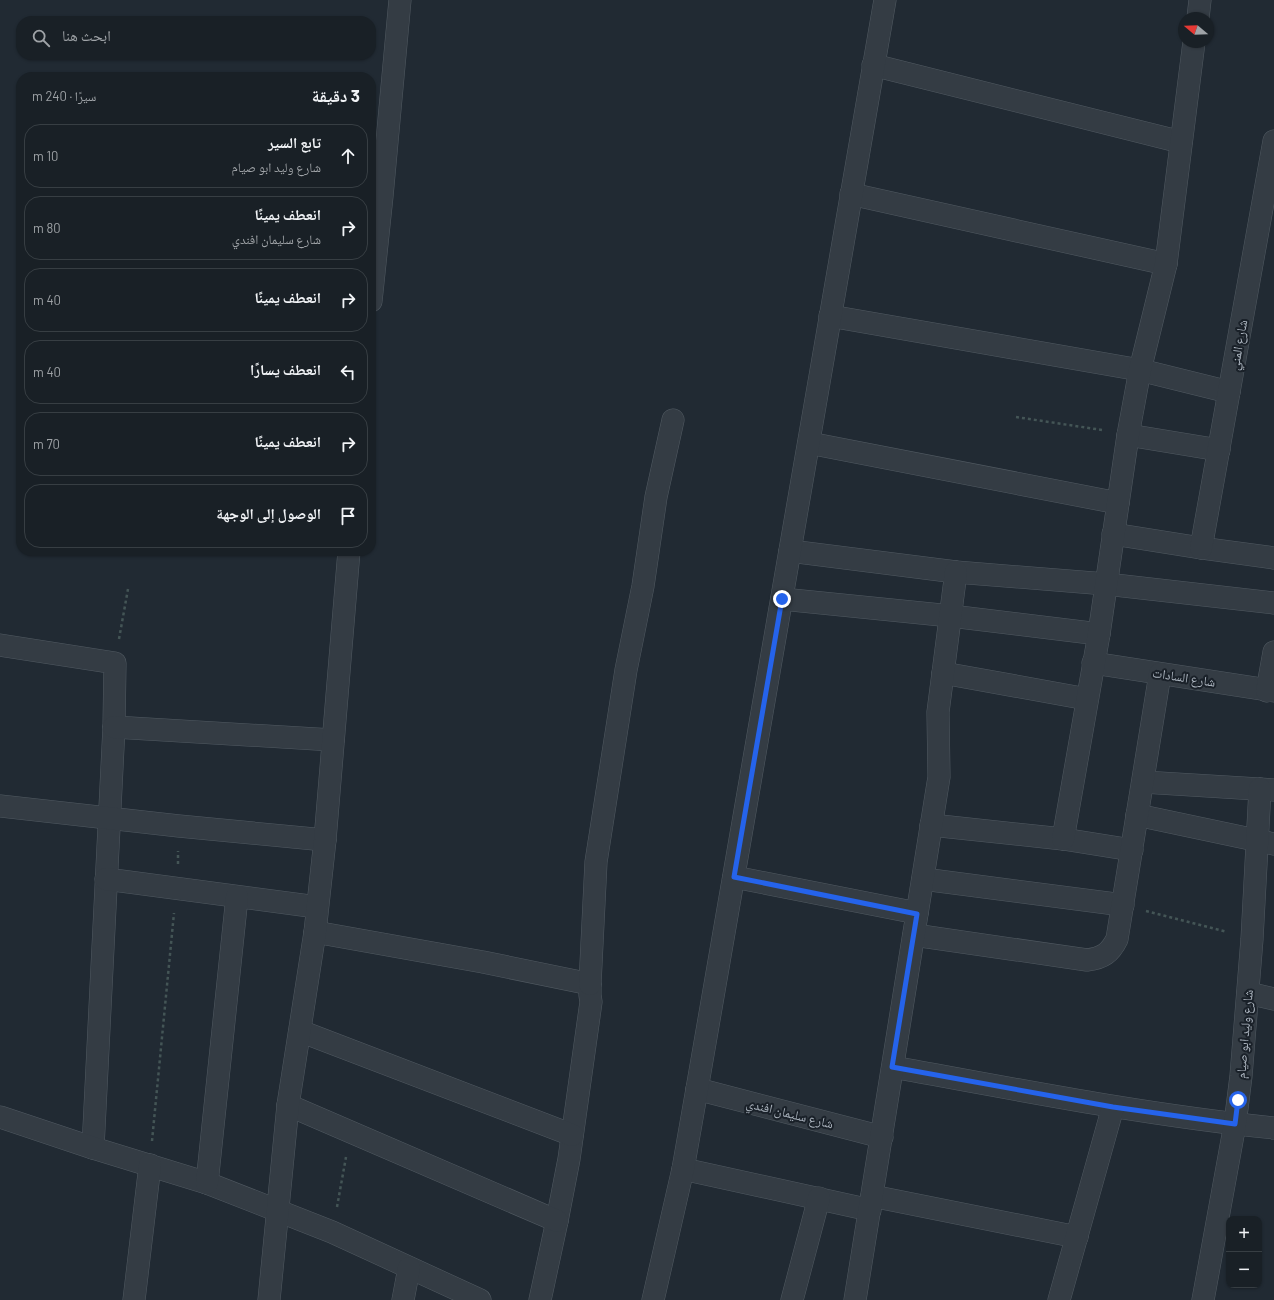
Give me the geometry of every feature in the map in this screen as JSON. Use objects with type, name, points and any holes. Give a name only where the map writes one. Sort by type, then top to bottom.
[{"type":"street","points":[[376,253],[400,0]]},
{"type":"street","points":[[653,1300],[683,1169],[698,1089],[885,0]]},
{"type":"street","points":[[1199,12],[1200,0]]},
{"type":"street","points":[[1064,839],[1106,584],[1128,434],[1140,370],[1166,264],[1193,48]]},
{"type":"street","points":[[873,65],[1181,142]]},
{"type":"street","name":"شارع المني","points":[[1201,548],[1274,141]]},
{"type":"street","points":[[851,194],[1166,264]]},
{"type":"street","points":[[830,316],[1140,370],[1229,392]]},
{"type":"street","points":[[540,1300],[557,1221],[572,1135],[591,1002],[590,984],[596,862],[626,670],[643,586],[656,497],[673,420]]},
{"type":"street","points":[[1128,434],[1219,450]]},
{"type":"street","points":[[809,443],[1118,502]]},
{"type":"street","points":[[1113,534],[1274,558]]},
{"type":"street","points":[[790,550],[956,572],[1106,584],[1274,603]]},
{"type":"street","points":[[269,1300],[288,1104],[318,907],[349,556]]},
{"type":"street","points":[[855,1300],[939,777],[938,712],[956,572]]},
{"type":"street","points":[[782,599],[951,616],[1098,634]]},
{"type":"street","points":[[0,645],[115,663],[110,819],[92,1148]]},
{"type":"street","points":[[1270,691],[1274,652]]},
{"type":"street","name":"شارع السادات","points":[[1093,664],[1270,691]]},
{"type":"street","points":[[943,673],[1087,699]]},
{"type":"street","points":[[914,935],[1086,960],[1105,954],[1112,947],[1117,938],[1123,905],[1160,674]]},
{"type":"street","points":[[114,727],[333,740]]},
{"type":"street","points":[[1143,782],[1267,790]]},
{"type":"street","name":"شارع وليد ابو صيام","points":[[1202,1300],[1235,1124],[1241,1076],[1252,939],[1265,842],[1267,790]]},
{"type":"street","points":[[0,806],[110,819],[325,840]]},
{"type":"street","points":[[1137,815],[1265,842]]},
{"type":"street","points":[[931,825],[1064,839],[1132,850]]},
{"type":"street","points":[[734,877],[917,914]]},
{"type":"street","points":[[106,879],[318,907]]},
{"type":"street","points":[[923,879],[1123,905]]},
{"type":"street","points":[[207,1183],[237,897]]},
{"type":"street","points":[[315,932],[483,962],[590,984]]},
{"type":"street","points":[[1248,992],[1274,999]]},
{"type":"street","points":[[300,1031],[572,1135]]},
{"type":"street","points":[[892,1067],[1113,1107],[1274,1128]]},
{"type":"street","name":"شارع سليمان افندي","points":[[698,1089],[882,1137]]},
{"type":"street","points":[[288,1104],[557,1221]]},
{"type":"street","points":[[1059,1300],[1113,1107]]},
{"type":"street","points":[[0,1117],[92,1148],[207,1183],[332,1232],[480,1300]]},
{"type":"street","points":[[134,1300],[150,1165]]},
{"type":"street","points":[[683,1169],[819,1198],[871,1203],[1077,1236]]},
{"type":"street","points":[[792,1300],[819,1198]]},
{"type":"street","points":[[403,1300],[408,1268]]},
{"type":"path","points":[[1016,417],[1128,434]]},
{"type":"path","points":[[115,663],[128,589]]},
{"type":"path","points":[[150,1165],[177,888],[179,826]]},
{"type":"path","points":[[1123,905],[1252,939]]},
{"type":"path","points":[[332,1232],[352,1131]]},
{"type":"route","points":[[782,599],[734,877],[917,914],[892,1067],[1113,1107],[1235,1124],[1238,1100]]}]
